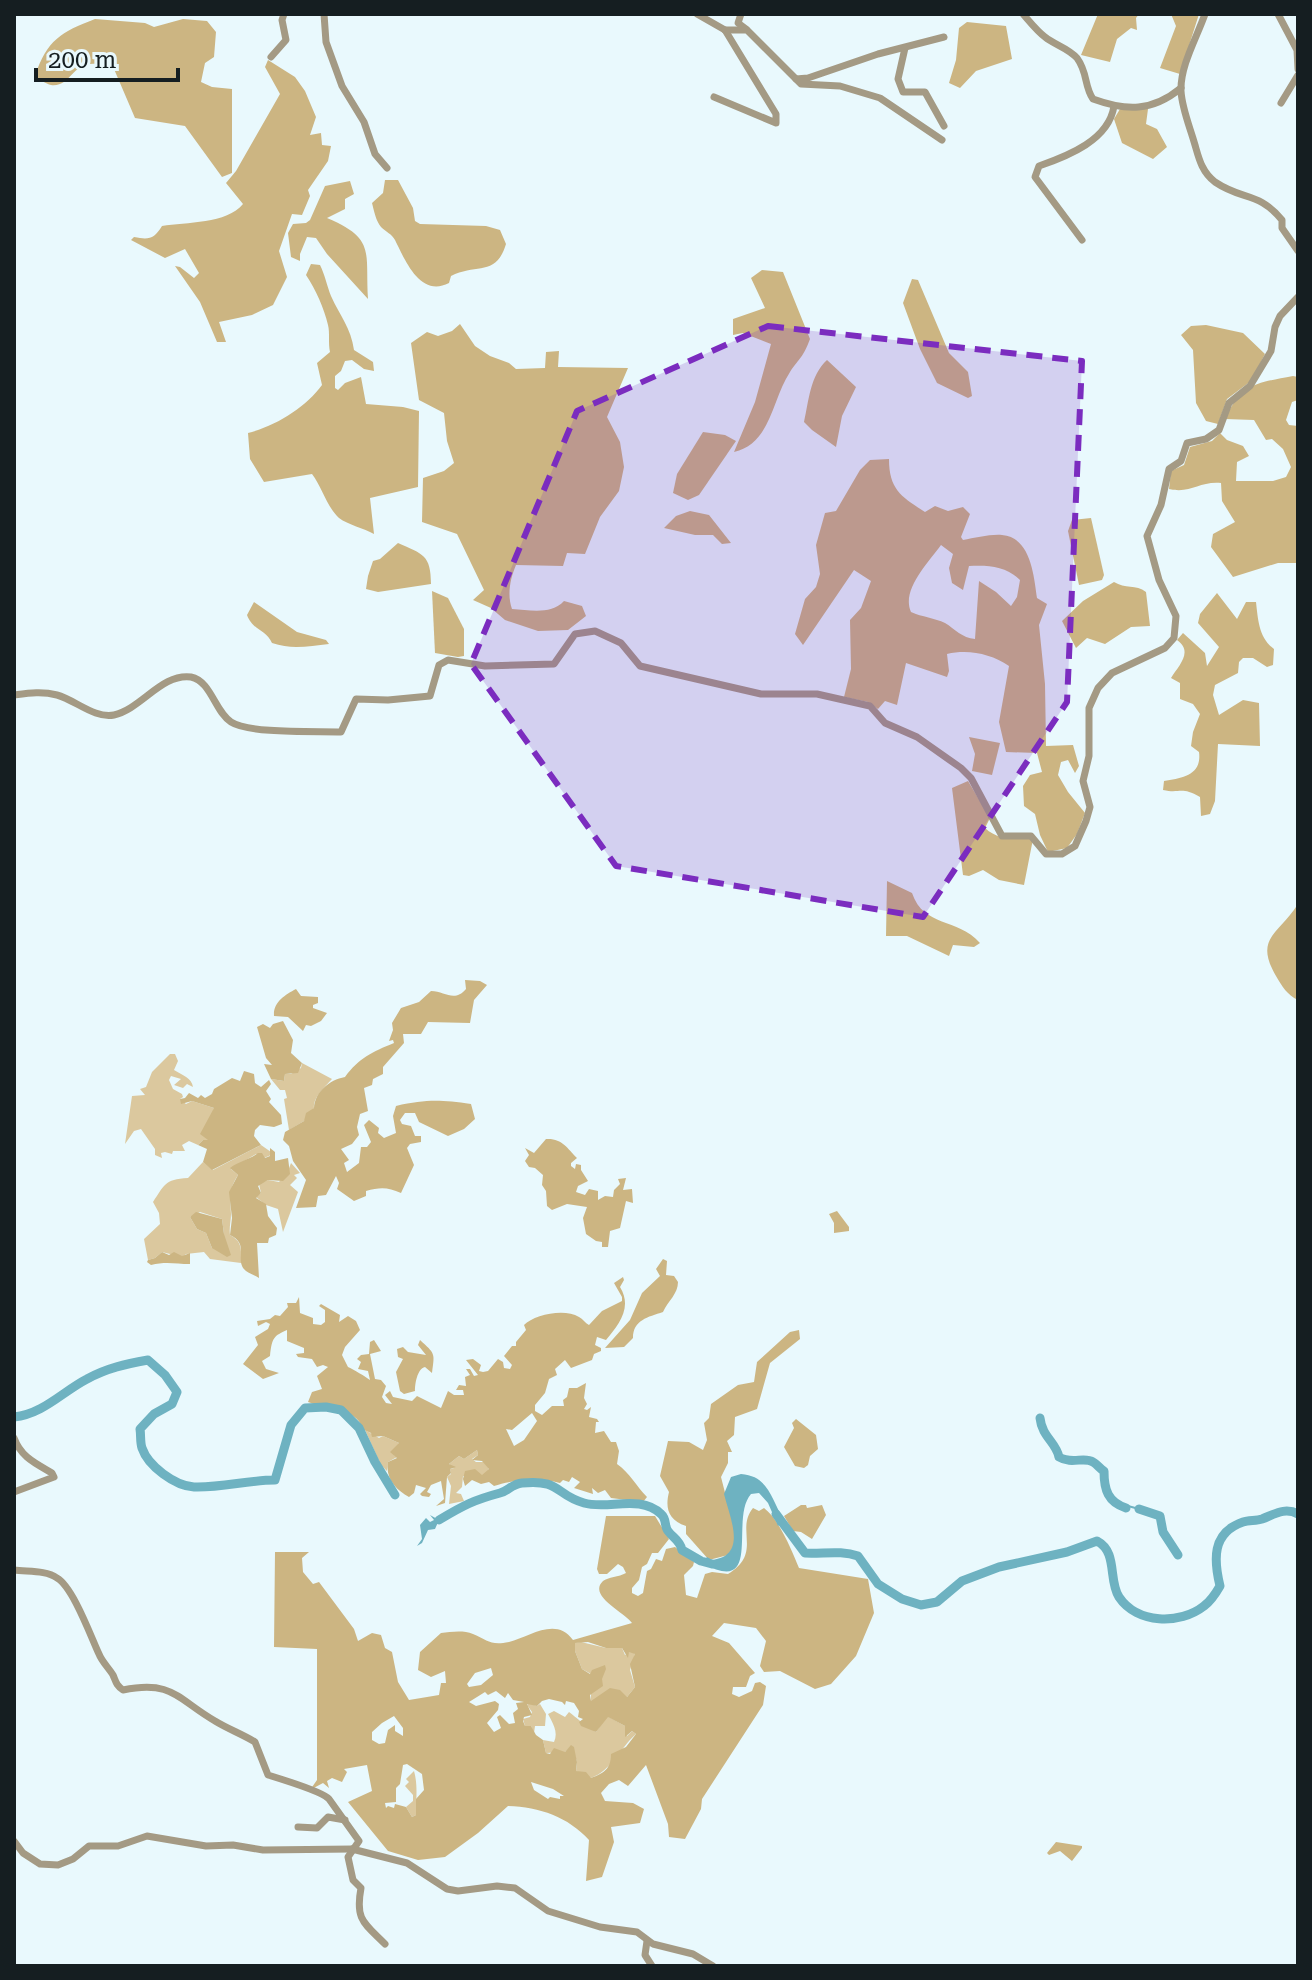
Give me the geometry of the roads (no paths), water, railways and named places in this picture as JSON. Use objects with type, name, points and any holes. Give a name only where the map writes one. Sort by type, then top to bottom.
[{"type":"street","points":[[271,57],[286,40],[282,20],[284,14]]},
{"type":"street","points":[[324,14],[326,42],[342,86],[364,122],[375,154],[387,168]]},
{"type":"street","points":[[697,14],[725,30],[776,114],[776,123],[714,97]]},
{"type":"street","points":[[741,14],[738,23],[801,84],[840,86],[880,98],[942,140]]},
{"type":"street","points":[[1023,14],[1047,39],[1076,57],[1088,78],[1093,99],[1114,106],[1144,108],[1161,102],[1181,88]]},
{"type":"street","points":[[1205,14],[1181,88],[1184,109],[1203,169],[1211,179],[1233,194],[1251,196],[1269,204],[1282,220],[1282,228],[1298,251]]},
{"type":"street","points":[[1278,14],[1297,50],[1298,72],[1281,103]]},
{"type":"street","points":[[725,30],[747,30]]},
{"type":"street","points":[[796,79],[944,37]]},
{"type":"street","points":[[905,48],[898,79],[903,92],[925,92],[944,126]]},
{"type":"street","points":[[1082,240],[1035,177],[1036,170],[1088,144],[1108,123],[1114,106]]},
{"type":"street","points":[[14,695],[41,692],[59,695],[102,715],[114,715],[176,678],[190,677],[200,681],[229,721],[245,728],[341,732],[356,699],[430,696],[439,665],[448,660],[485,666],[554,664],[575,634],[595,631],[621,643],[640,666],[761,694],[817,694],[870,706],[885,723],[917,737],[961,768],[971,778],[1002,836],[1031,836],[1046,854],[1062,854],[1075,846],[1090,807],[1083,781],[1089,756],[1089,708],[1098,688],[1112,673],[1165,648],[1174,638],[1176,616],[1159,580],[1147,536],[1161,505],[1169,469],[1181,461],[1187,443],[1206,439],[1219,430],[1229,403],[1250,386],[1271,351],[1280,316],[1298,297]]},
{"type":"street","points":[[14,1438],[25,1457],[54,1477],[14,1492]]},
{"type":"street","points":[[14,1570],[57,1577],[65,1585],[116,1685],[123,1690],[155,1687],[186,1698],[219,1724],[255,1742],[268,1775],[324,1793],[359,1841],[348,1857],[350,1874],[361,1888],[358,1909],[363,1923],[385,1944]]},
{"type":"street","points":[[298,1827],[317,1828],[328,1817],[345,1820]]},
{"type":"street","points":[[14,1841],[23,1853],[40,1864],[58,1865],[73,1859],[89,1846],[118,1846],[147,1836],[206,1846],[233,1845],[263,1850],[349,1847],[414,1866],[427,1878],[447,1889],[515,1888],[548,1911],[593,1926],[637,1932],[647,1941],[693,1954],[713,1966]]},
{"type":"street","points":[[647,1941],[645,1955],[652,1966]]},
{"type":"water","points":[[741,1474],[758,1479],[763,1484],[784,1520],[778,1526],[768,1503],[759,1493],[751,1494],[745,1506],[739,1563],[733,1570],[721,1571],[702,1563],[707,1557],[712,1560],[730,1551],[734,1534],[724,1494],[731,1477]]},
{"type":"water","points":[[430,1515],[439,1520],[435,1529],[428,1530],[422,1543],[417,1546],[422,1539],[420,1525],[426,1518],[430,1522],[434,1520]]},
{"type":"waterway","points":[[14,1417],[34,1412],[102,1372],[148,1360],[165,1375],[177,1392],[172,1404],[154,1414],[140,1429],[141,1446],[150,1462],[171,1479],[194,1487],[275,1480],[291,1425],[305,1408],[326,1407],[341,1410],[359,1428],[395,1495]]},
{"type":"waterway","points":[[1040,1418],[1043,1430],[1059,1457],[1094,1463],[1104,1471],[1106,1489],[1111,1499],[1126,1508]]},
{"type":"waterway","points":[[439,1520],[519,1484],[544,1483],[584,1503],[634,1504],[653,1508],[663,1516],[667,1529],[682,1550],[712,1564]]},
{"type":"waterway","points":[[1126,1508],[1139,1509]]},
{"type":"waterway","points":[[1139,1509],[1160,1516],[1163,1532],[1178,1555]]},
{"type":"waterway","points":[[776,1514],[805,1553],[858,1556],[878,1584],[902,1599],[921,1605],[937,1602],[962,1581],[999,1567],[1067,1552],[1097,1541],[1108,1552],[1119,1597],[1136,1612],[1159,1619],[1194,1612],[1211,1599],[1220,1586],[1216,1558],[1225,1533],[1243,1522],[1260,1520],[1280,1512],[1298,1514]]}]
